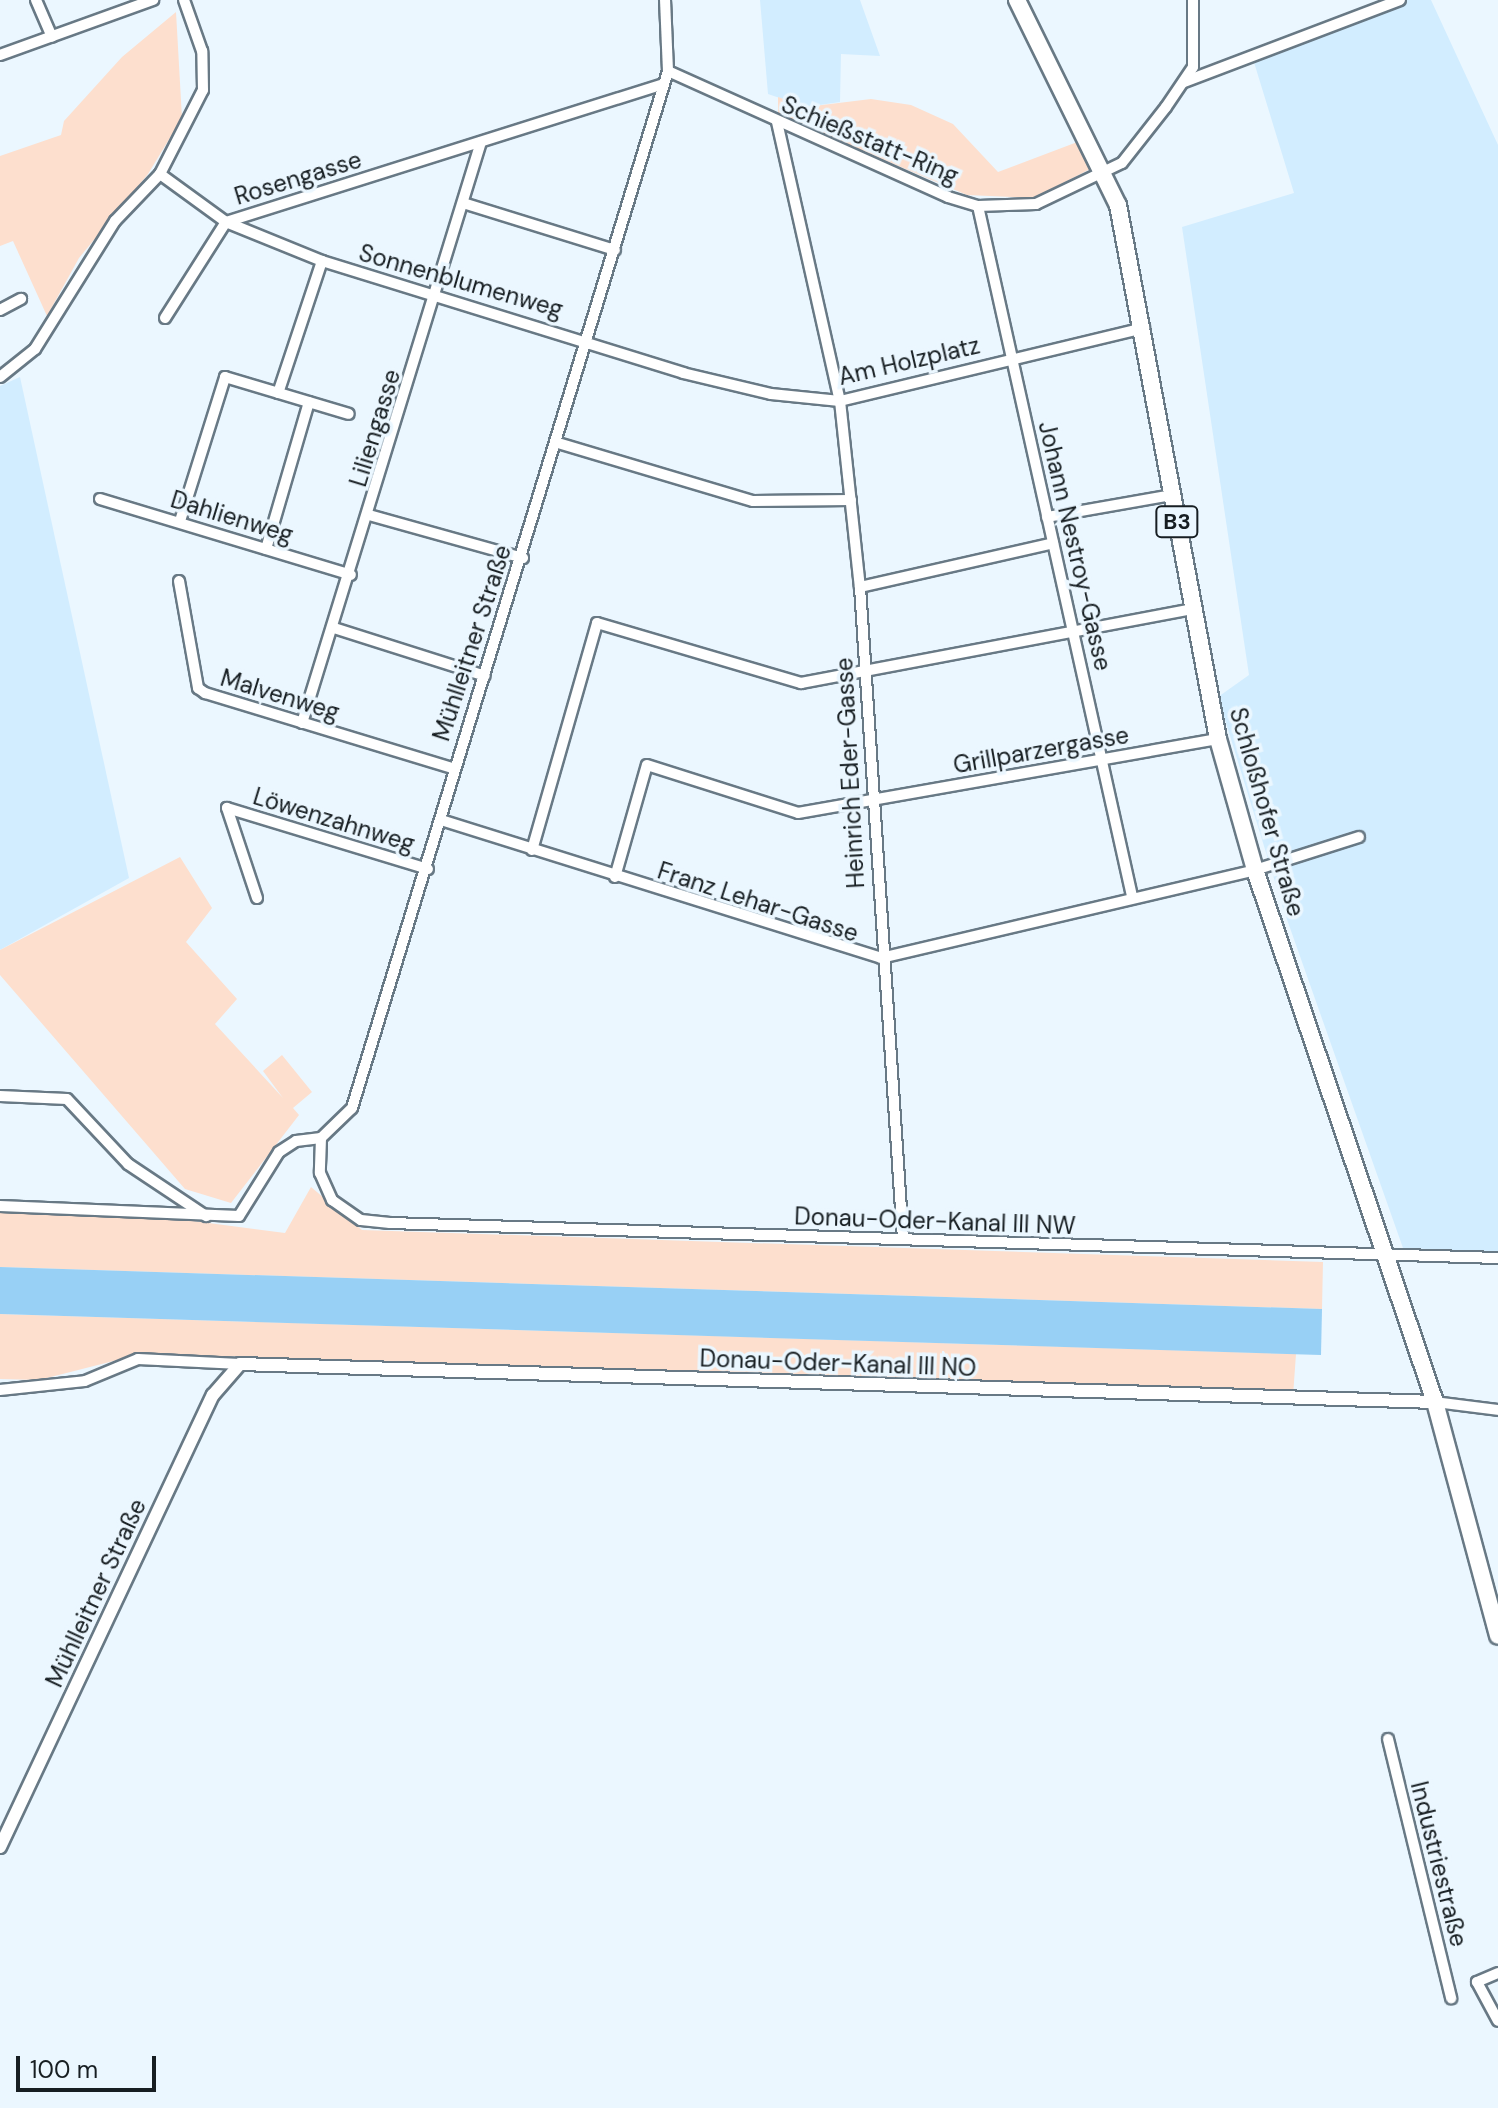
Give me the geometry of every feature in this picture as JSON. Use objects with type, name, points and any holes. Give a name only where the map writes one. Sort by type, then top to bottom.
[{"type":"main road","name":"Schloßhofer Straße","points":[[1017,0],[1108,173],[1146,327],[1172,495],[1218,739],[1255,870],[1435,1402],[1498,1636]]},
{"type":"street","points":[[36,0],[52,37]]},
{"type":"street","points":[[0,55],[153,0]]},
{"type":"street","points":[[0,377],[35,349],[109,230],[160,174],[203,90],[202,51],[184,0]]},
{"type":"street","name":"Mühlleitner Straße","points":[[208,1217],[239,1216],[279,1152],[296,1141],[321,1138],[345,1120],[360,1093],[455,769],[523,558],[668,71],[665,0]]},
{"type":"street","points":[[1108,173],[1184,82],[1195,55],[1193,0]]},
{"type":"street","points":[[1184,82],[1400,0]]},
{"type":"street","name":"Schießstatt-Ring","points":[[668,71],[777,122],[978,206],[1036,204],[1108,173]]},
{"type":"street","name":"Rosengasse","points":[[160,174],[226,222],[664,84]]},
{"type":"street","name":"Heinrich Eder-Gasse","points":[[777,122],[840,401],[860,587],[881,958],[903,1239]]},
{"type":"street","name":"Liliengasse","points":[[302,723],[351,575],[481,142]]},
{"type":"street","points":[[463,203],[615,250]]},
{"type":"street","name":"Johann Nestroy-Gasse","points":[[978,206],[1132,896]]},
{"type":"street","points":[[165,318],[226,222]]},
{"type":"street","name":"Sonnenblumenweg","points":[[226,222],[322,261],[589,339]]},
{"type":"street","points":[[278,393],[322,261]]},
{"type":"street","points":[[0,310],[21,299]]},
{"type":"street","name":"Am Holzplatz","points":[[589,339],[697,376],[840,401],[1146,327]]},
{"type":"street","points":[[180,521],[225,377],[349,414]]},
{"type":"street","points":[[266,549],[309,402]]},
{"type":"street","points":[[558,443],[753,501],[851,500]]},
{"type":"street","points":[[1047,517],[1172,495]]},
{"type":"street","name":"Dahlienweg","points":[[100,499],[351,575]]},
{"type":"street","points":[[369,515],[523,558]]},
{"type":"street","points":[[860,587],[1053,543]]},
{"type":"street","name":"Malvenweg","points":[[179,581],[198,688],[455,769]]},
{"type":"street","points":[[532,850],[597,623],[801,683],[864,675],[1192,609]]},
{"type":"street","points":[[334,628],[485,676]]},
{"type":"street","name":"Grillparzergasse","points":[[615,877],[647,765],[798,813],[1218,739]]},
{"type":"street","name":"Löwenzahnweg","points":[[257,898],[227,808],[428,869]]},
{"type":"street","name":"Franz Lehar-Gasse","points":[[441,820],[881,958],[1132,896],[1255,870],[1359,837]]},
{"type":"street","points":[[0,1096],[67,1099],[128,1164],[208,1217]]},
{"type":"street","name":"Donau-Oder-Kanal III NW","points":[[321,1138],[320,1173],[332,1200],[361,1220],[1163,1250],[1498,1258]]},
{"type":"street","points":[[0,1206],[208,1217]]},
{"type":"street","points":[[0,1390],[85,1381],[138,1359],[240,1364]]},
{"type":"street","name":"Mühlleitner Straße","points":[[0,1847],[213,1395],[240,1364]]},
{"type":"street","name":"Donau-Oder-Kanal III NO","points":[[240,1364],[1435,1402]]},
{"type":"street","points":[[1435,1402],[1498,1410]]},
{"type":"street","name":"Industriestraße","points":[[1388,1739],[1451,1998]]},
{"type":"street","points":[[1498,1973],[1477,1982],[1498,2021]]},
{"type":"shaded area","points":[[760,0],[860,0],[880,56],[841,54],[840,102],[806,107],[768,94]]},
{"type":"shaded area","points":[[1400,0],[1431,0],[1498,145],[1498,1252],[1403,1248],[1284,911],[1218,697],[1249,675],[1182,227],[1294,193],[1253,59]]},
{"type":"shaded area","points":[[176,12],[182,118],[148,174],[79,258],[47,316],[13,241],[0,246],[0,156],[61,135],[64,121],[122,57]]},
{"type":"shaded area","points":[[778,97],[806,107],[871,99],[911,105],[953,124],[998,172],[1080,141],[1094,167],[1034,198],[967,195],[778,115]]},
{"type":"shaded area","points":[[20,377],[129,878],[0,950],[0,386]]},
{"type":"shaded area","points":[[180,857],[212,908],[186,942],[237,999],[215,1024],[283,1098],[263,1071],[282,1055],[312,1092],[293,1108],[299,1115],[231,1203],[185,1189],[0,975],[0,950]]},
{"type":"shaded area","points":[[311,1187],[362,1230],[1323,1262],[1322,1309],[0,1267],[0,1209],[148,1215],[285,1233]]},
{"type":"shaded area","points":[[0,1314],[1296,1354],[1293,1396],[226,1356],[133,1356],[39,1380],[0,1379]]},
{"type":"water","points":[[0,1267],[1322,1309],[1321,1355],[0,1314]]}]
